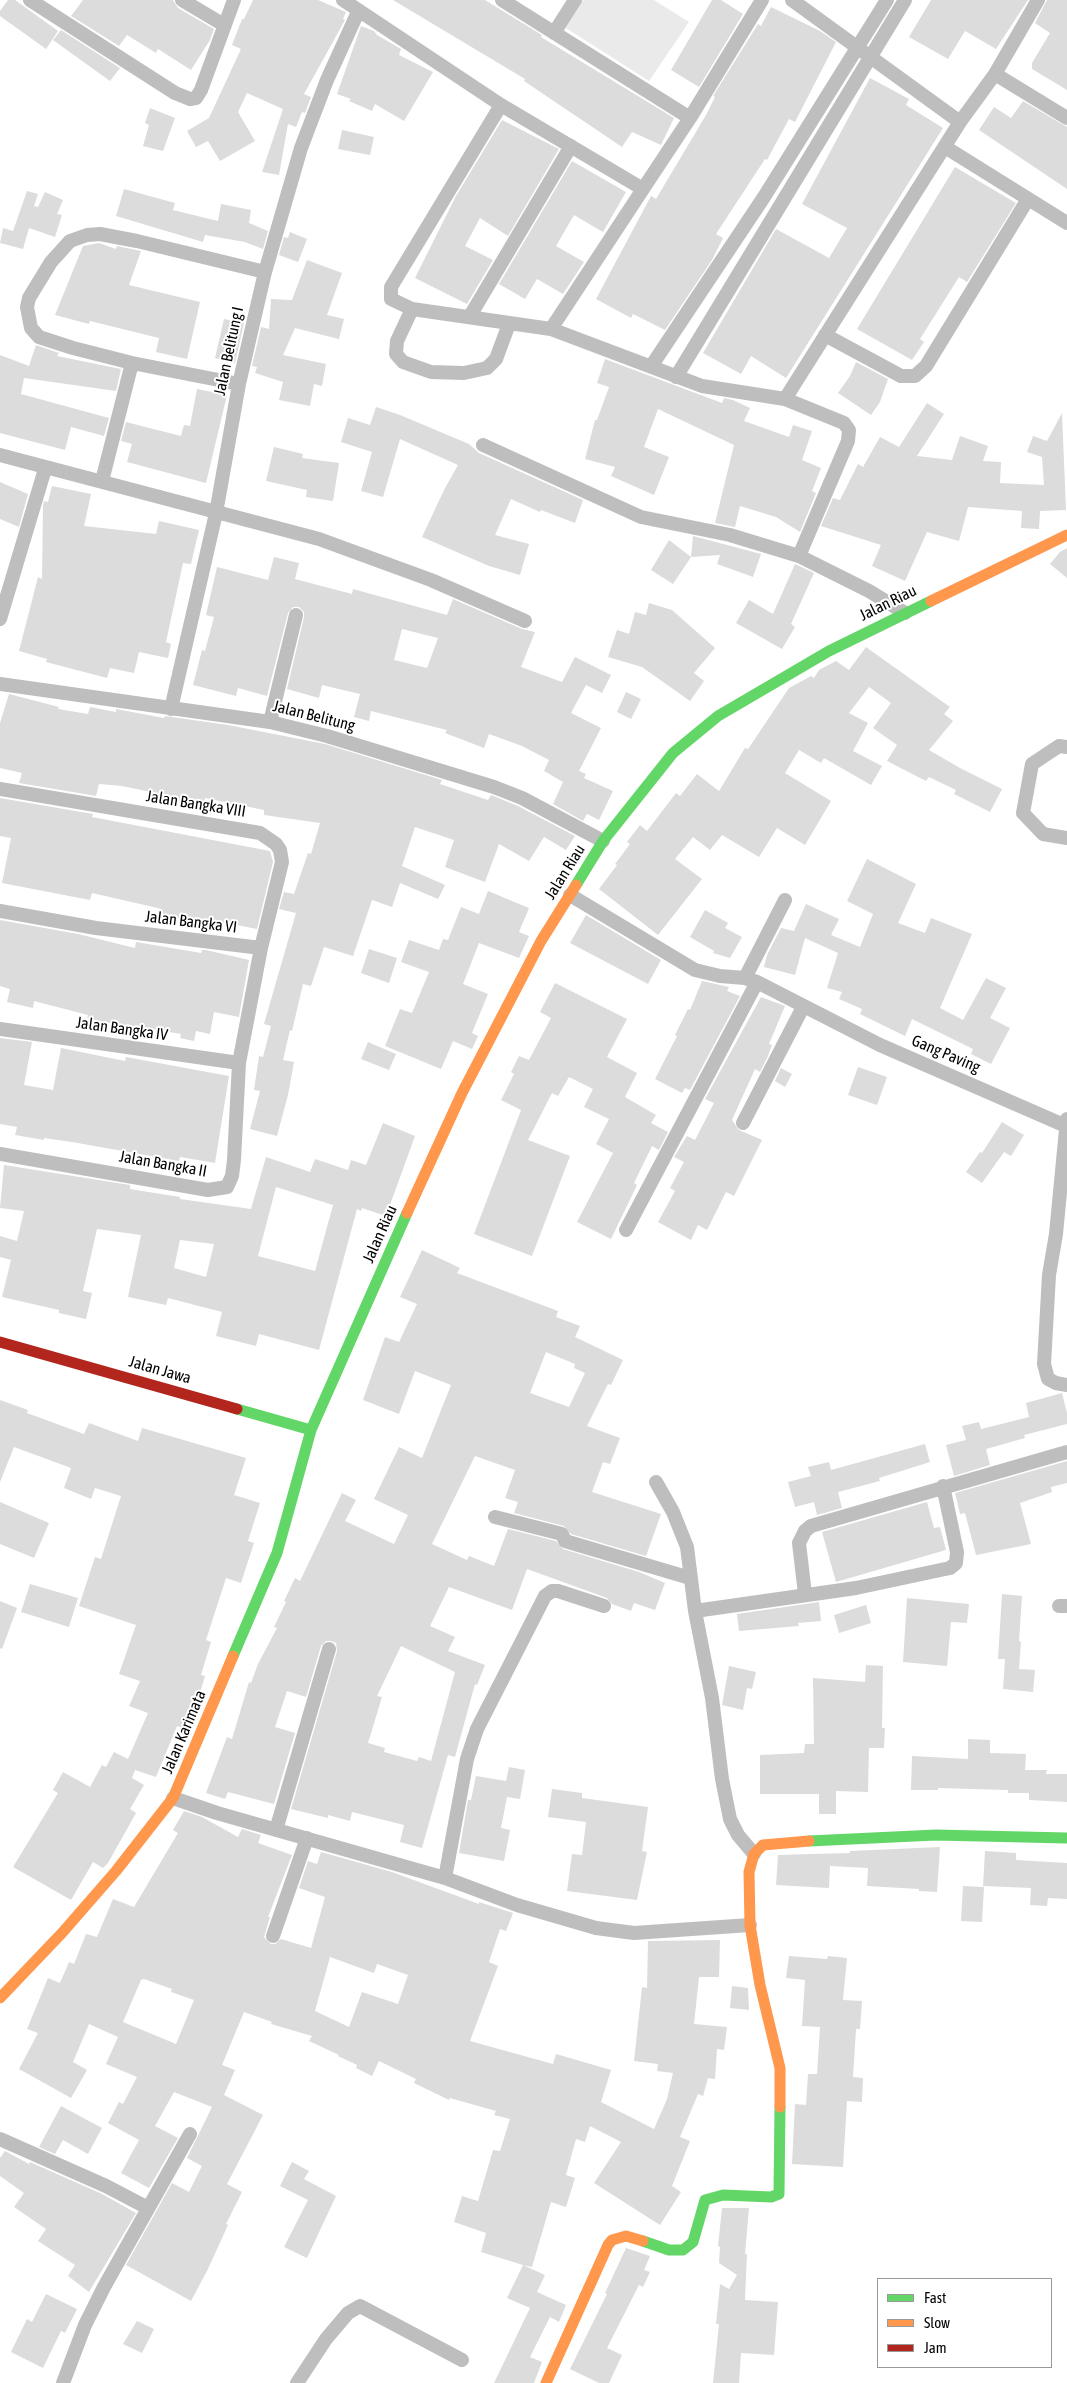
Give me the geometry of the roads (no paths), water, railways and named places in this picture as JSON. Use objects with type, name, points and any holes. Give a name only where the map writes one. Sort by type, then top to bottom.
[{"type":"main road","name":"Jalan Riau","points":[[311,1430],[462,1093],[542,941],[603,841],[673,753],[698,730],[829,650],[1067,535]]},
{"type":"main road","name":"Jalan Jawa","points":[[0,1342],[311,1430]]},
{"type":"main road","name":"Jalan Karimata","points":[[0,1998],[62,1933],[116,1871],[173,1798],[277,1553],[311,1430]]},
{"type":"main road","points":[[546,2383],[608,2245],[612,2240],[626,2236],[669,2250],[684,2250],[693,2242],[706,2200],[723,2194],[771,2197],[779,2194],[780,2068],[760,1985],[750,1925],[749,1872],[754,1854],[763,1845],[770,1843],[936,1835],[1067,1838]]},
{"type":"street","points":[[30,0],[175,93],[188,99],[196,98],[201,90],[234,0]]},
{"type":"street","points":[[182,0],[224,25]]},
{"type":"street","points":[[343,0],[358,12],[501,105],[643,189]]},
{"type":"street","points":[[502,0],[690,118]]},
{"type":"street","points":[[554,33],[574,0]]},
{"type":"street","points":[[552,328],[690,118],[762,0]]},
{"type":"street","points":[[792,0],[960,122]]},
{"type":"street","points":[[652,365],[764,197],[887,0]]},
{"type":"street","points":[[676,377],[906,0]]},
{"type":"street","points":[[785,399],[960,122],[995,74],[1038,0]]},
{"type":"street","name":"Jalan Belitung I","points":[[171,709],[216,513],[239,384],[265,272],[301,148],[327,80],[358,12]]},
{"type":"street","points":[[995,74],[1067,118]]},
{"type":"street","points":[[501,105],[391,287],[391,298],[412,309],[470,316],[509,324],[552,328],[652,365],[676,377],[702,386],[785,399],[844,423],[849,430],[844,454],[799,556]]},
{"type":"street","points":[[470,316],[571,146]]},
{"type":"street","points":[[945,147],[1067,223]]},
{"type":"street","points":[[764,197],[780,206]]},
{"type":"street","points":[[825,335],[901,376],[915,376],[926,366],[1028,198]]},
{"type":"street","points":[[239,384],[132,363],[35,335],[27,316],[30,298],[51,262],[70,241],[87,235],[100,234],[265,272]]},
{"type":"street","points":[[412,309],[397,341],[396,354],[403,362],[431,372],[464,373],[487,368],[496,359],[509,324]]},
{"type":"street","points":[[102,481],[132,363]]},
{"type":"street","points":[[483,445],[641,516],[730,535],[799,556],[869,591],[905,613]]},
{"type":"street","points":[[0,455],[46,469],[102,481],[216,513],[320,539],[431,580],[525,621]]},
{"type":"street","points":[[0,619],[46,469]]},
{"type":"street","points":[[270,722],[296,615]]},
{"type":"street","name":"Jalan Belitung","points":[[0,684],[270,722],[407,759],[494,787],[522,798],[603,841]]},
{"type":"street","points":[[1067,747],[1059,746],[1032,764],[1023,813],[1043,834],[1067,838]]},
{"type":"street","name":"Jalan Bangka VIII","points":[[0,789],[243,830],[267,837],[280,850],[281,871],[262,948]]},
{"type":"street","name":"Gang Paving","points":[[570,895],[695,970],[720,976],[751,980],[880,1045],[1066,1122],[1057,1225],[1049,1275],[1044,1364],[1048,1379],[1067,1385]]},
{"type":"street","points":[[626,1230],[751,980],[785,900]]},
{"type":"street","name":"Jalan Bangka VI","points":[[0,911],[96,928],[262,948]]},
{"type":"street","points":[[239,1063],[262,948]]},
{"type":"street","points":[[743,1123],[803,1007]]},
{"type":"street","name":"Jalan Bangka IV","points":[[0,1029],[239,1063]]},
{"type":"street","name":"Jalan Bangka II","points":[[0,1154],[208,1190],[224,1188],[230,1182],[234,1160],[239,1063]]},
{"type":"street","points":[[806,1594],[799,1547],[800,1539],[807,1529],[821,1522],[1067,1452]]},
{"type":"street","points":[[656,1482],[673,1512],[687,1547],[695,1611],[712,1698],[722,1779],[730,1819],[738,1835],[754,1854]]},
{"type":"street","points":[[695,1611],[883,1583],[952,1567],[957,1560],[957,1552],[943,1486]]},
{"type":"street","points":[[495,1517],[562,1534],[565,1541],[690,1578]]},
{"type":"street","points":[[445,1878],[467,1760],[477,1729],[545,1596],[552,1591],[558,1591],[604,1606]]},
{"type":"street","points":[[276,1830],[329,1649]]},
{"type":"street","points":[[173,1798],[276,1830],[445,1878],[517,1905],[596,1928],[634,1933],[750,1925]]},
{"type":"street","points":[[273,1936],[307,1838]]},
{"type":"street","points":[[63,2383],[85,2325],[190,2134]]},
{"type":"street","points":[[0,2139],[58,2163],[148,2208]]},
{"type":"street","points":[[297,2383],[326,2339],[348,2313],[360,2306],[462,2360]]}]
